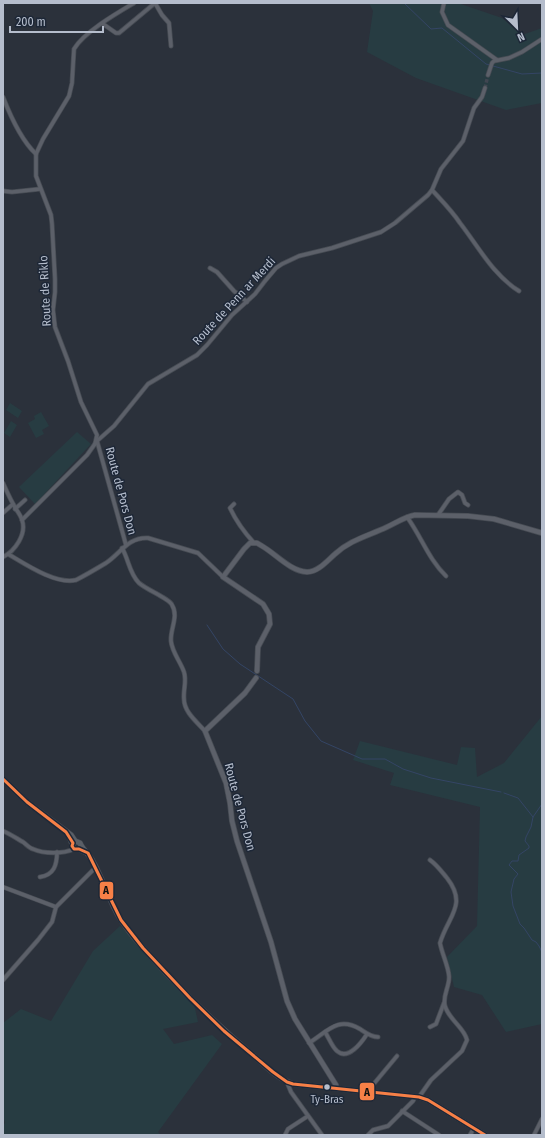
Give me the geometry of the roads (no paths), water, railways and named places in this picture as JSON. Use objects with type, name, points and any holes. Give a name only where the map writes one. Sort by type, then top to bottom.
[{"type":"main road","points":[[3,779],[27,802],[66,832],[76,846],[88,853],[121,920],[156,962],[224,1032],[273,1072],[288,1082],[296,1085],[417,1097],[428,1100],[485,1135]]},
{"type":"street","points":[[3,97],[28,146],[36,154],[43,139],[69,96],[72,82],[74,49],[84,37],[134,3]]},
{"type":"street","points":[[103,24],[113,32],[119,33],[155,3],[169,23],[171,46]]},
{"type":"street","points":[[444,3],[442,12],[448,25],[495,60],[510,58],[542,39]]},
{"type":"street","points":[[488,75],[495,60]]},
{"type":"street","name":"Route de Penn ar Merdi","points":[[22,520],[114,426],[148,384],[197,355],[207,345],[227,319],[255,294],[271,273],[282,264],[299,256],[332,248],[381,232],[395,223],[432,190],[441,168],[463,141],[474,108],[482,97],[485,88]]},
{"type":"street","name":"Route de Riklo","points":[[36,154],[36,176],[47,205],[52,224],[56,292],[53,310],[55,327],[81,402],[97,435],[96,443]]},
{"type":"street","points":[[3,191],[12,192],[40,189]]},
{"type":"street","points":[[432,190],[460,223],[492,267],[519,291]]},
{"type":"street","points":[[210,268],[217,272],[234,291],[247,302]]},
{"type":"street","name":"Route de Pors Don","points":[[96,443],[130,570],[135,579],[142,586],[168,600],[173,607],[175,615],[171,640],[172,647],[184,674],[185,705],[187,710],[205,731],[226,783],[237,841],[271,942],[287,1001],[295,1019],[336,1085],[336,1088]]},
{"type":"street","points":[[3,483],[22,520],[23,526],[20,538],[14,549],[3,557]]},
{"type":"street","points":[[438,515],[450,499],[458,492],[462,495],[465,504],[468,505]]},
{"type":"street","points":[[15,508],[25,500]]},
{"type":"street","points":[[3,512],[13,504]]},
{"type":"street","points":[[234,504],[230,508],[234,516],[245,534],[254,543]]},
{"type":"street","points":[[223,577],[248,544],[257,543],[270,550],[295,569],[307,572],[318,569],[348,544],[415,515],[468,516],[494,519],[542,533]]},
{"type":"street","points":[[408,517],[420,534],[437,565],[446,576]]},
{"type":"street","points":[[8,554],[40,572],[61,580],[71,581],[76,580],[105,564],[124,546],[135,540],[144,538],[154,539],[190,550],[200,555],[223,577],[263,604],[269,614],[270,624],[258,647],[256,678],[245,693],[205,731]]},
{"type":"street","points":[[3,831],[31,848],[42,852],[65,851],[76,846]]},
{"type":"street","points":[[40,877],[49,874],[54,870],[57,862],[57,852]]},
{"type":"street","points":[[430,860],[452,885],[457,897],[456,908],[440,943],[449,976],[449,985],[436,1024],[430,1027]]},
{"type":"street","points":[[3,980],[52,922],[56,907],[96,867]]},
{"type":"street","points":[[3,887],[56,907]]},
{"type":"street","points":[[368,1135],[373,1130],[388,1126],[417,1097],[431,1080],[462,1051],[466,1042],[465,1034],[448,1014],[444,1003]]},
{"type":"street","points":[[309,1042],[335,1025],[346,1023],[351,1024],[374,1037],[378,1036]]},
{"type":"street","points":[[325,1032],[337,1051],[342,1054],[347,1053],[358,1046],[367,1034]]},
{"type":"street","points":[[367,1092],[397,1056]]},
{"type":"street","points":[[288,1082],[290,1092],[322,1135]]},
{"type":"street","points":[[402,1111],[438,1135]]},
{"type":"street","points":[[285,1135],[288,1129],[308,1116]]},
{"type":"street","points":[[534,1135],[542,1119]]},
{"type":"street","points":[[470,1135],[474,1128]]},
{"type":"waterway","points":[[404,3],[431,29],[442,28],[486,64],[490,65]]},
{"type":"waterway","points":[[493,66],[522,74],[542,73]]},
{"type":"waterway","points":[[207,625],[223,649],[240,664],[293,699],[305,721],[321,741],[362,759],[385,759],[403,769],[431,778],[501,792]]},
{"type":"waterway","points":[[504,793],[518,798],[533,817]]},
{"type":"waterway","points":[[542,804],[533,817],[531,827],[526,837],[525,841],[529,848],[519,855],[518,861],[512,861],[509,865],[518,874],[514,879],[511,892],[513,906],[520,924],[532,940],[536,942],[542,952]]},
{"type":"tunnel","points":[[485,88],[488,75]]},
{"type":"place","name":"Ty-Bras","points":[[327,1087]]}]
